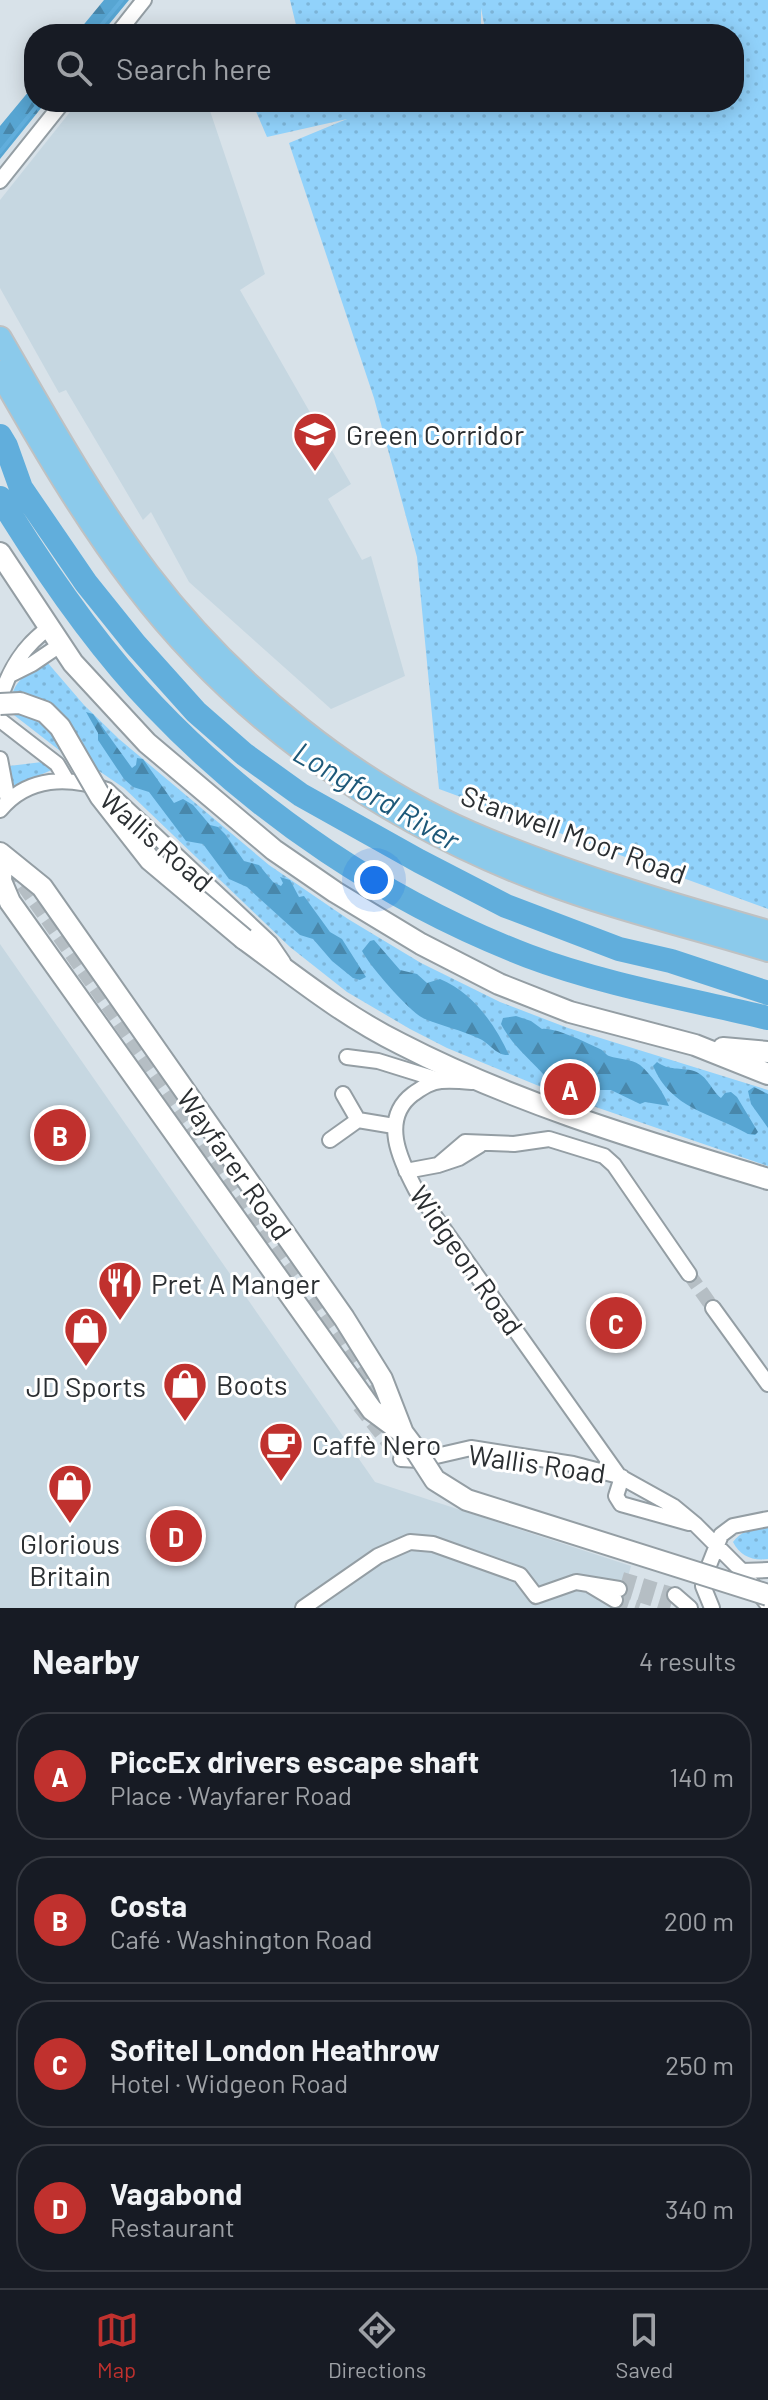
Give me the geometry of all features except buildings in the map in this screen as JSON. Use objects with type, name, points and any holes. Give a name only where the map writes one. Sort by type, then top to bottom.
[{"type":"main road","name":"Stanwell Moor Road","points":[[0,338],[90,490],[149,575],[220,655],[303,730],[409,800],[484,839],[595,880],[768,932]]},
{"type":"main road","name":"Stanwell Moor Road","points":[[0,372],[72,493],[138,589],[213,673],[290,741],[394,811],[477,854],[543,882],[768,950]]},
{"type":"street","points":[[125,24],[144,0]]},
{"type":"street","points":[[0,181],[55,112]]},
{"type":"street","points":[[0,553],[54,637],[103,698],[147,743],[274,850],[335,892],[421,944],[499,984],[570,1012],[695,1045],[768,1074]]},
{"type":"street","points":[[54,637],[32,664],[10,675],[0,702],[20,703],[45,712],[60,727],[100,796],[124,830],[150,860],[244,939],[344,1012],[479,1082],[611,1130],[768,1179]]},
{"type":"street","points":[[0,720],[57,764],[67,781]]},
{"type":"street","points":[[0,759],[4,806]]},
{"type":"street","name":"Wallis Road","points":[[4,806],[19,791],[48,782],[83,781],[107,790],[270,943],[289,973]]},
{"type":"street","points":[[1,855],[1,881],[10,902],[372,1410],[409,1447]]},
{"type":"street","name":"Wayfarer Road","points":[[1,855],[42,887],[344,1318],[382,1379],[409,1447],[435,1480],[467,1500],[768,1595]]},
{"type":"street","points":[[695,1045],[768,1052]]},
{"type":"street","points":[[347,1057],[378,1061],[441,1081],[479,1082]]},
{"type":"street","points":[[330,1140],[358,1120],[394,1126],[408,1098],[424,1086],[441,1081]]},
{"type":"street","points":[[343,1094],[358,1120]]},
{"type":"street","name":"Widgeon Road","points":[[394,1126],[406,1171],[416,1190],[621,1476]]},
{"type":"street","points":[[406,1171],[438,1165],[484,1144],[549,1139],[604,1156],[614,1165],[689,1274]]},
{"type":"street","points":[[713,1308],[768,1384]]},
{"type":"street","name":"Wallis Road","points":[[409,1447],[451,1452],[471,1448],[573,1464],[621,1476],[673,1506],[696,1525],[742,1571],[768,1605]]},
{"type":"street","points":[[621,1476],[616,1496],[621,1504],[696,1525]]},
{"type":"street","points":[[712,1608],[703,1586],[717,1544],[726,1530],[760,1520],[768,1510]]},
{"type":"street","points":[[303,1608],[378,1556],[410,1542],[433,1544],[520,1575],[536,1596],[576,1582],[619,1589]]},
{"type":"street","points":[[742,1571],[768,1570]]},
{"type":"street","points":[[676,1603],[690,1608]]},
{"type":"shaded area","points":[[290,0],[768,0],[768,909],[439,789],[417,557],[374,398],[289,143],[347,119],[267,137],[256,112],[744,112],[744,24],[484,24],[481,8],[481,24],[296,24]]},
{"type":"shaded area","points":[[70,112],[210,112],[265,274],[240,290],[351,484],[328,499],[362,560],[371,556],[405,676],[331,709],[189,582],[151,512],[143,520],[66,390],[59,393],[0,288],[0,200]]},
{"type":"shaded area","points":[[47,662],[119,739],[269,865],[348,919],[421,963],[500,1002],[568,1028],[768,1090],[768,1166],[584,1103],[580,1097],[586,1090],[555,1079],[555,1088],[551,1091],[447,1048],[347,992],[290,947],[124,788],[99,771],[68,757],[10,712],[15,687],[31,671]]},
{"type":"shaded area","points":[[42,762],[54,769],[12,787],[9,766]]},
{"type":"shaded area","points":[[0,944],[375,1482],[631,1566],[619,1608],[0,1608]]},
{"type":"shaded area","points":[[768,1525],[768,1559],[757,1559],[739,1551],[733,1542],[736,1538],[744,1532]]},
{"type":"green space","points":[[104,0],[129,0],[109,24],[84,24]]},
{"type":"green space","points":[[24,97],[24,112],[38,112],[0,159],[0,126]]},
{"type":"green space","points":[[86,712],[93,714],[132,768],[137,758],[143,759],[174,803],[183,799],[193,805],[210,825],[218,827],[225,834],[244,861],[259,865],[273,882],[281,886],[280,877],[290,880],[299,897],[304,896],[330,932],[342,939],[366,977],[360,980],[353,978],[332,961],[313,939],[300,935],[247,887],[229,879],[203,844],[186,841],[149,792],[133,787],[124,779],[98,740],[98,733]]},
{"type":"green space","points":[[374,940],[400,970],[417,974],[427,983],[440,979],[462,992],[489,1021],[509,1055],[500,1053],[472,1035],[425,1019],[410,1008],[362,951]]},
{"type":"green space","points":[[516,1016],[542,1029],[555,1030],[600,1049],[609,1056],[636,1063],[653,1078],[669,1106],[640,1104],[611,1090],[600,1090],[584,1071],[572,1063],[559,1067],[553,1075],[544,1075],[515,1045],[501,1024],[503,1018]]},
{"type":"green space","points":[[657,1062],[666,1067],[699,1073],[721,1098],[731,1092],[758,1132],[748,1134],[681,1101],[661,1080],[653,1066]]},
{"type":"green space","points":[[754,1087],[768,1094],[768,1128],[751,1104],[748,1091]]},
{"type":"waterway","points":[[102,24],[122,0]]},
{"type":"waterway","points":[[0,152],[32,112]]},
{"type":"waterway","name":"Longford River","points":[[0,436],[21,488],[86,583],[196,712],[244,754],[301,795],[506,906],[619,949],[671,961],[768,993]]},
{"type":"waterway","points":[[0,498],[72,606],[154,706],[237,783],[328,852],[425,909],[528,956],[617,983],[768,1018]]},
{"type":"tunnel","points":[[11,868],[385,1401]]},
{"type":"tunnel","points":[[689,1274],[713,1308]]},
{"type":"tunnel","points":[[359,1406],[401,1459]]},
{"type":"tunnel","points":[[622,1579],[675,1595]]},
{"type":"tunnel","points":[[619,1589],[671,1605]]},
{"type":"tunnel","points":[[615,1600],[639,1608]]},
{"type":"place","name":"Green Corridor","points":[[315,473]]},
{"type":"place","name":"PiccEx drivers escape shaft","points":[[570,1089]]},
{"type":"place","name":"Costa","points":[[60,1135]]},
{"type":"place","name":"Pret A Manger","points":[[120,1322]]},
{"type":"place","name":"Sofitel London Heathrow","points":[[616,1323]]},
{"type":"place","name":"JD Sports","points":[[86,1368]]},
{"type":"place","name":"Boots","points":[[185,1423]]},
{"type":"place","name":"Caffè Nero","points":[[281,1483]]},
{"type":"place","name":"Glorious Britain","points":[[70,1525]]},
{"type":"place","name":"Vagabond","points":[[176,1536]]}]
